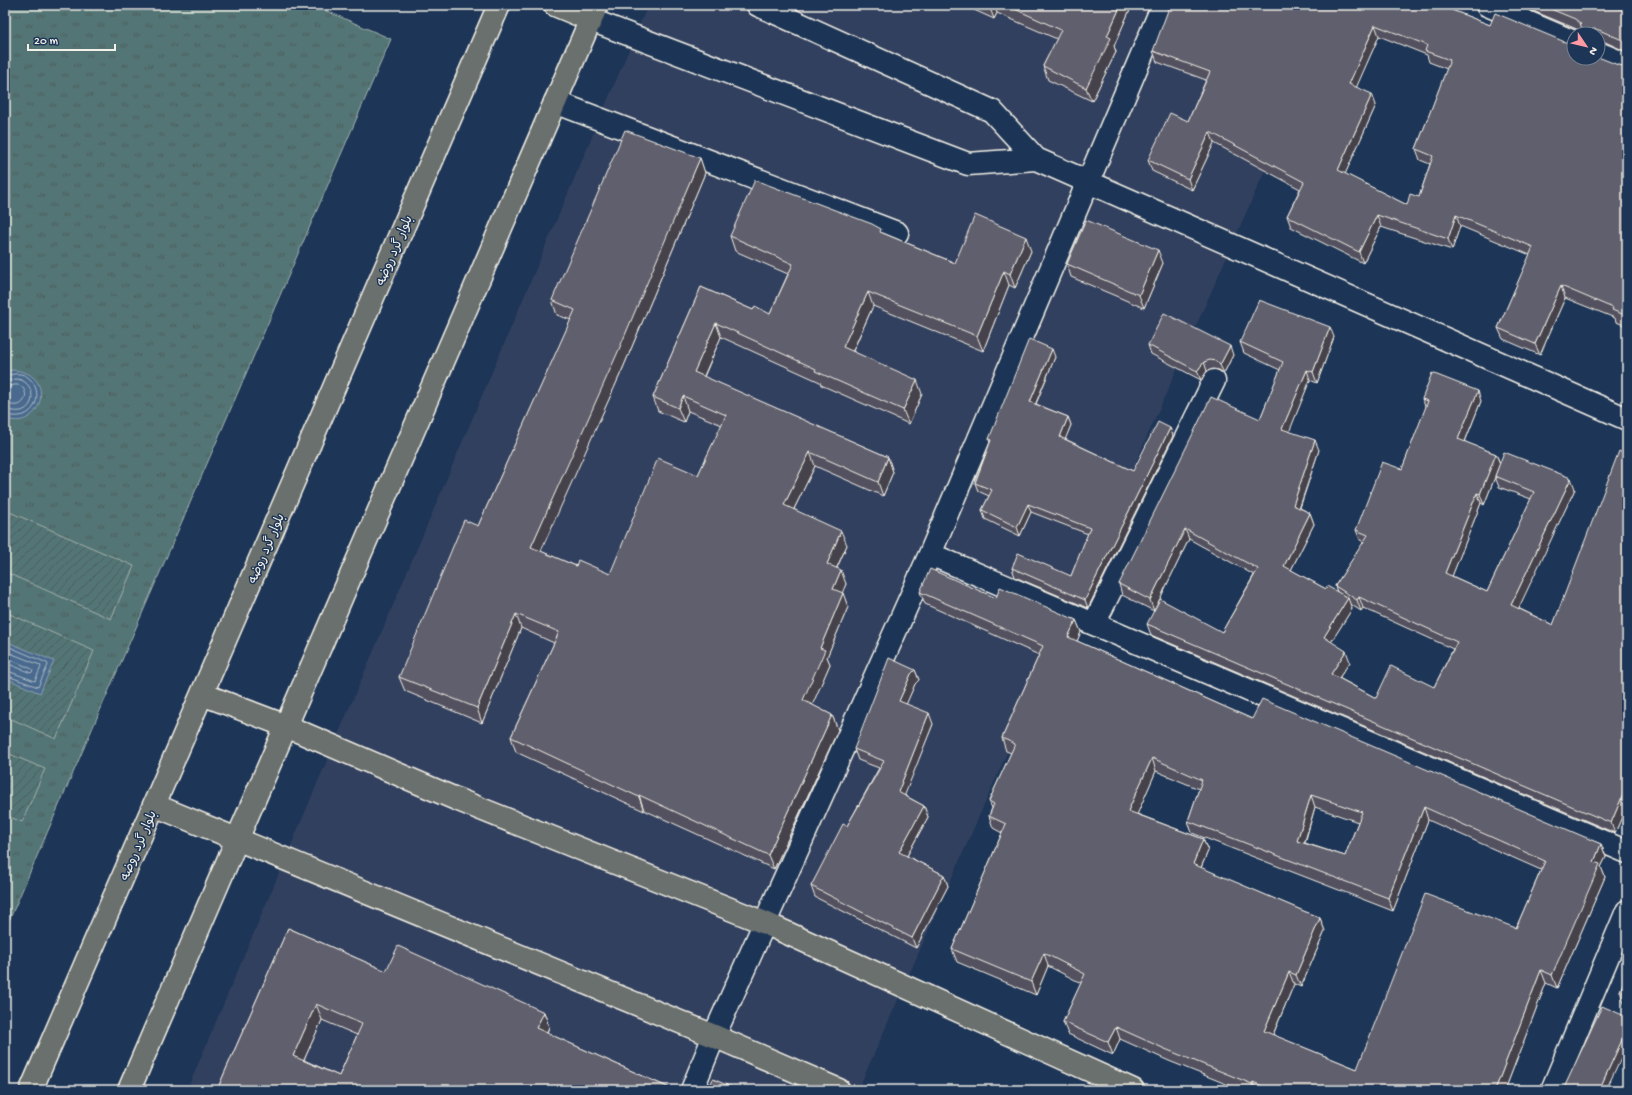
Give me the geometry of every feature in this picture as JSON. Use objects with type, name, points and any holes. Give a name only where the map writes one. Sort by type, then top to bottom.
[{"type":"main road","name":"بلوار گرد روضه","points":[[31,1090],[499,5]]},
{"type":"main road","points":[[129,1090],[594,13],[556,5]]},
{"type":"main road","points":[[202,694],[286,726],[456,799],[765,923],[1133,1090]]},
{"type":"main road","points":[[154,805],[714,1036],[839,1090]]},
{"type":"street","points":[[758,5],[992,111],[1036,158],[1627,419]]},
{"type":"street","points":[[692,1090],[714,1036],[930,554],[1163,5]]},
{"type":"street","points":[[1487,5],[1566,39]]},
{"type":"street","points":[[594,13],[968,164],[1036,158]]},
{"type":"street","points":[[1606,56],[1627,65]]},
{"type":"street","points":[[555,102],[897,233]]},
{"type":"street","points":[[1094,624],[1214,381]]},
{"type":"street","points":[[930,554],[1627,852]]},
{"type":"street","points":[[1552,1090],[1627,910]]},
{"type":"shaded area","points":[[648,5],[1338,5],[858,1090],[187,1090]]},
{"type":"green space","points":[[5,5],[313,5],[391,39],[5,930]]},
{"type":"green space","points":[[5,510],[134,566],[111,619],[5,572]]},
{"type":"green space","points":[[5,612],[94,651],[56,739],[5,716]]},
{"type":"green space","points":[[5,752],[45,769],[22,822],[5,815]]},
{"type":"water","points":[[12,370],[27,373],[36,381],[40,390],[40,401],[36,410],[28,418],[18,421],[5,418],[5,372]]},
{"type":"water","points":[[5,641],[54,661],[40,693],[5,678]]},
{"type":"building","points":[[1006,5],[1121,5],[1107,36],[1111,38],[1086,88],[1043,66],[1061,30]]},
{"type":"building","points":[[1170,5],[1439,5],[1490,25],[1495,13],[1566,42],[1566,66],[1606,66],[1606,60],[1618,65],[1627,65],[1627,316],[1612,310],[1613,308],[1561,286],[1535,344],[1498,328],[1533,247],[1456,215],[1448,239],[1377,215],[1359,252],[1287,216],[1304,182],[1210,132],[1188,179],[1148,160],[1170,113],[1188,121],[1210,72],[1153,51]],"holes":[[[1375,25],[1427,45],[1425,51],[1450,60],[1416,149],[1433,156],[1419,197],[1410,194],[1407,205],[1338,170],[1372,94],[1349,84]]]},
{"type":"building","points":[[1541,5],[1613,5],[1627,12],[1627,42],[1606,33],[1606,26],[1581,26],[1575,19]]},
{"type":"building","points":[[625,130],[700,158],[617,354],[531,547],[576,566],[578,560],[610,574],[658,458],[698,475],[726,415],[683,396],[678,408],[653,397],[701,287],[753,310],[755,306],[770,314],[793,264],[730,236],[755,180],[872,224],[881,229],[880,232],[955,263],[975,215],[1026,237],[1010,274],[1004,271],[977,336],[868,292],[843,347],[917,380],[903,410],[815,371],[816,369],[716,323],[694,372],[888,457],[878,482],[810,452],[784,505],[841,531],[827,564],[841,570],[833,589],[843,593],[820,648],[825,650],[803,700],[832,715],[768,855],[511,737],[559,632],[516,614],[477,708],[399,677],[464,520],[478,526],[575,310],[552,300]]},
{"type":"building","points":[[1086,220],[1158,250],[1139,295],[1067,264]]},
{"type":"building","points":[[1259,300],[1330,327],[1313,372],[1307,370],[1282,429],[1315,440],[1293,505],[1310,513],[1284,566],[1326,589],[1327,586],[1348,598],[1324,637],[1346,651],[1331,674],[1376,698],[1391,666],[1434,687],[1457,642],[1359,597],[1357,600],[1335,586],[1368,535],[1356,530],[1382,462],[1402,469],[1428,401],[1422,399],[1432,373],[1478,391],[1458,439],[1496,454],[1480,494],[1477,493],[1445,573],[1487,592],[1534,492],[1495,476],[1504,452],[1571,478],[1511,605],[1553,625],[1619,451],[1627,455],[1627,785],[1611,823],[1147,624],[1160,599],[1222,632],[1258,569],[1185,529],[1150,600],[1119,584],[1211,397],[1260,419],[1283,362],[1240,342]]},
{"type":"building","points":[[1164,313],[1230,346],[1220,365],[1216,361],[1210,360],[1204,362],[1197,371],[1148,345]]},
{"type":"building","points":[[1029,339],[1052,349],[1030,402],[1068,417],[1060,437],[1133,471],[1158,422],[1170,428],[1085,600],[1012,568],[1018,553],[1071,576],[1090,528],[1028,504],[1017,527],[982,510],[992,490],[975,483],[991,440],[989,439]]},
{"type":"building","points":[[930,569],[996,598],[1000,587],[1076,620],[1068,637],[1252,719],[1262,699],[1601,844],[1594,862],[1600,864],[1552,975],[1541,970],[1495,1090],[1271,1090],[1253,1082],[1252,1084],[1165,1049],[1116,1027],[1108,1042],[1063,1022],[1085,974],[1044,953],[1031,982],[952,949],[1006,824],[989,816],[994,804],[989,801],[1015,744],[1002,738],[1043,646],[920,592]],"holes":[[[1152,758],[1202,780],[1188,821],[1388,898],[1424,807],[1545,861],[1516,928],[1425,894],[1357,1069],[1264,1031],[1289,972],[1296,975],[1320,918],[1193,864],[1203,839],[1128,811]],[[1311,795],[1362,812],[1345,856],[1297,841]]]},
{"type":"building","points":[[889,658],[915,670],[911,674],[899,701],[929,713],[898,792],[924,806],[899,852],[944,875],[912,938],[811,886],[843,824],[847,826],[884,761],[854,749]]},
{"type":"building","points":[[288,928],[386,971],[398,946],[544,1012],[536,1028],[674,1090],[217,1090]],"holes":[[[316,1004],[362,1024],[339,1076],[293,1056]]]},
{"type":"building","points":[[1627,974],[1627,994],[1620,991]]},
{"type":"building","points":[[1602,1006],[1627,1017],[1627,1029],[1599,1090],[1563,1090]]},
{"type":"building","points":[[713,1079],[738,1090],[708,1090]]}]
